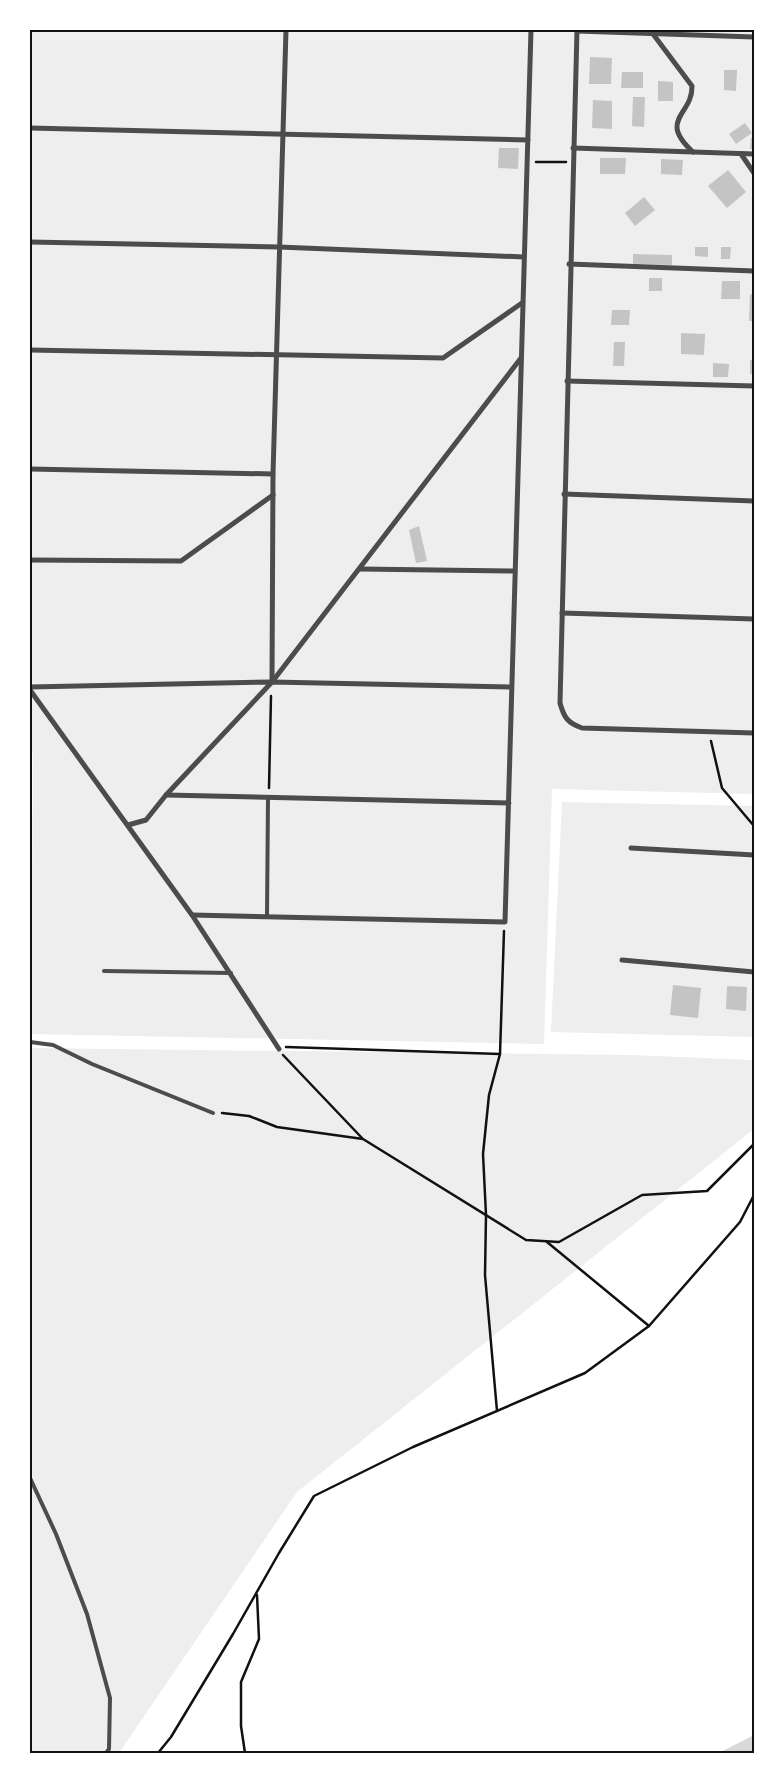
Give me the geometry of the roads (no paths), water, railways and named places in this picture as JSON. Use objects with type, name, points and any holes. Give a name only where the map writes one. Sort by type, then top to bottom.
[{"type":"street","points":[[272,682],[273,474],[286,30]]},
{"type":"street","points":[[192,915],[505,922],[531,30]]},
{"type":"street","points":[[754,38],[577,31],[572,162],[560,704],[564,716],[570,724],[582,728],[754,734]]},
{"type":"street","points":[[653,34],[692,86],[692,94],[678,117],[678,131],[683,143],[693,152]]},
{"type":"street","points":[[30,128],[528,140]]},
{"type":"street","points":[[573,148],[754,154]]},
{"type":"street","points":[[741,154],[754,172]]},
{"type":"street","points":[[30,242],[279,247],[524,257]]},
{"type":"street","points":[[570,264],[754,271]]},
{"type":"street","points":[[30,350],[443,358],[522,303]]},
{"type":"street","points":[[128,826],[146,820],[166,795],[272,682],[521,358]]},
{"type":"street","points":[[567,381],[754,386]]},
{"type":"street","points":[[30,469],[273,474]]},
{"type":"street","points":[[564,494],[754,501]]},
{"type":"street","points":[[30,560],[181,561],[273,495]]},
{"type":"street","points":[[360,569],[514,571]]},
{"type":"street","points":[[562,613],[754,619]]},
{"type":"street","points":[[30,689],[272,682],[511,687]]},
{"type":"street","points":[[30,689],[192,915],[231,973],[278,1050]]},
{"type":"street","points":[[166,795],[508,803]]},
{"type":"street","points":[[632,848],[754,855]]},
{"type":"street","points":[[622,960],[754,972]]},
{"type":"lane","points":[[267,916],[268,797]]},
{"type":"lane","points":[[104,971],[231,973]]},
{"type":"lane","points":[[30,1042],[53,1045],[101,1068],[213,1112]]},
{"type":"lane","points":[[30,1478],[56,1534],[89,1623],[110,1698],[108,1749],[106,1753]]}]
